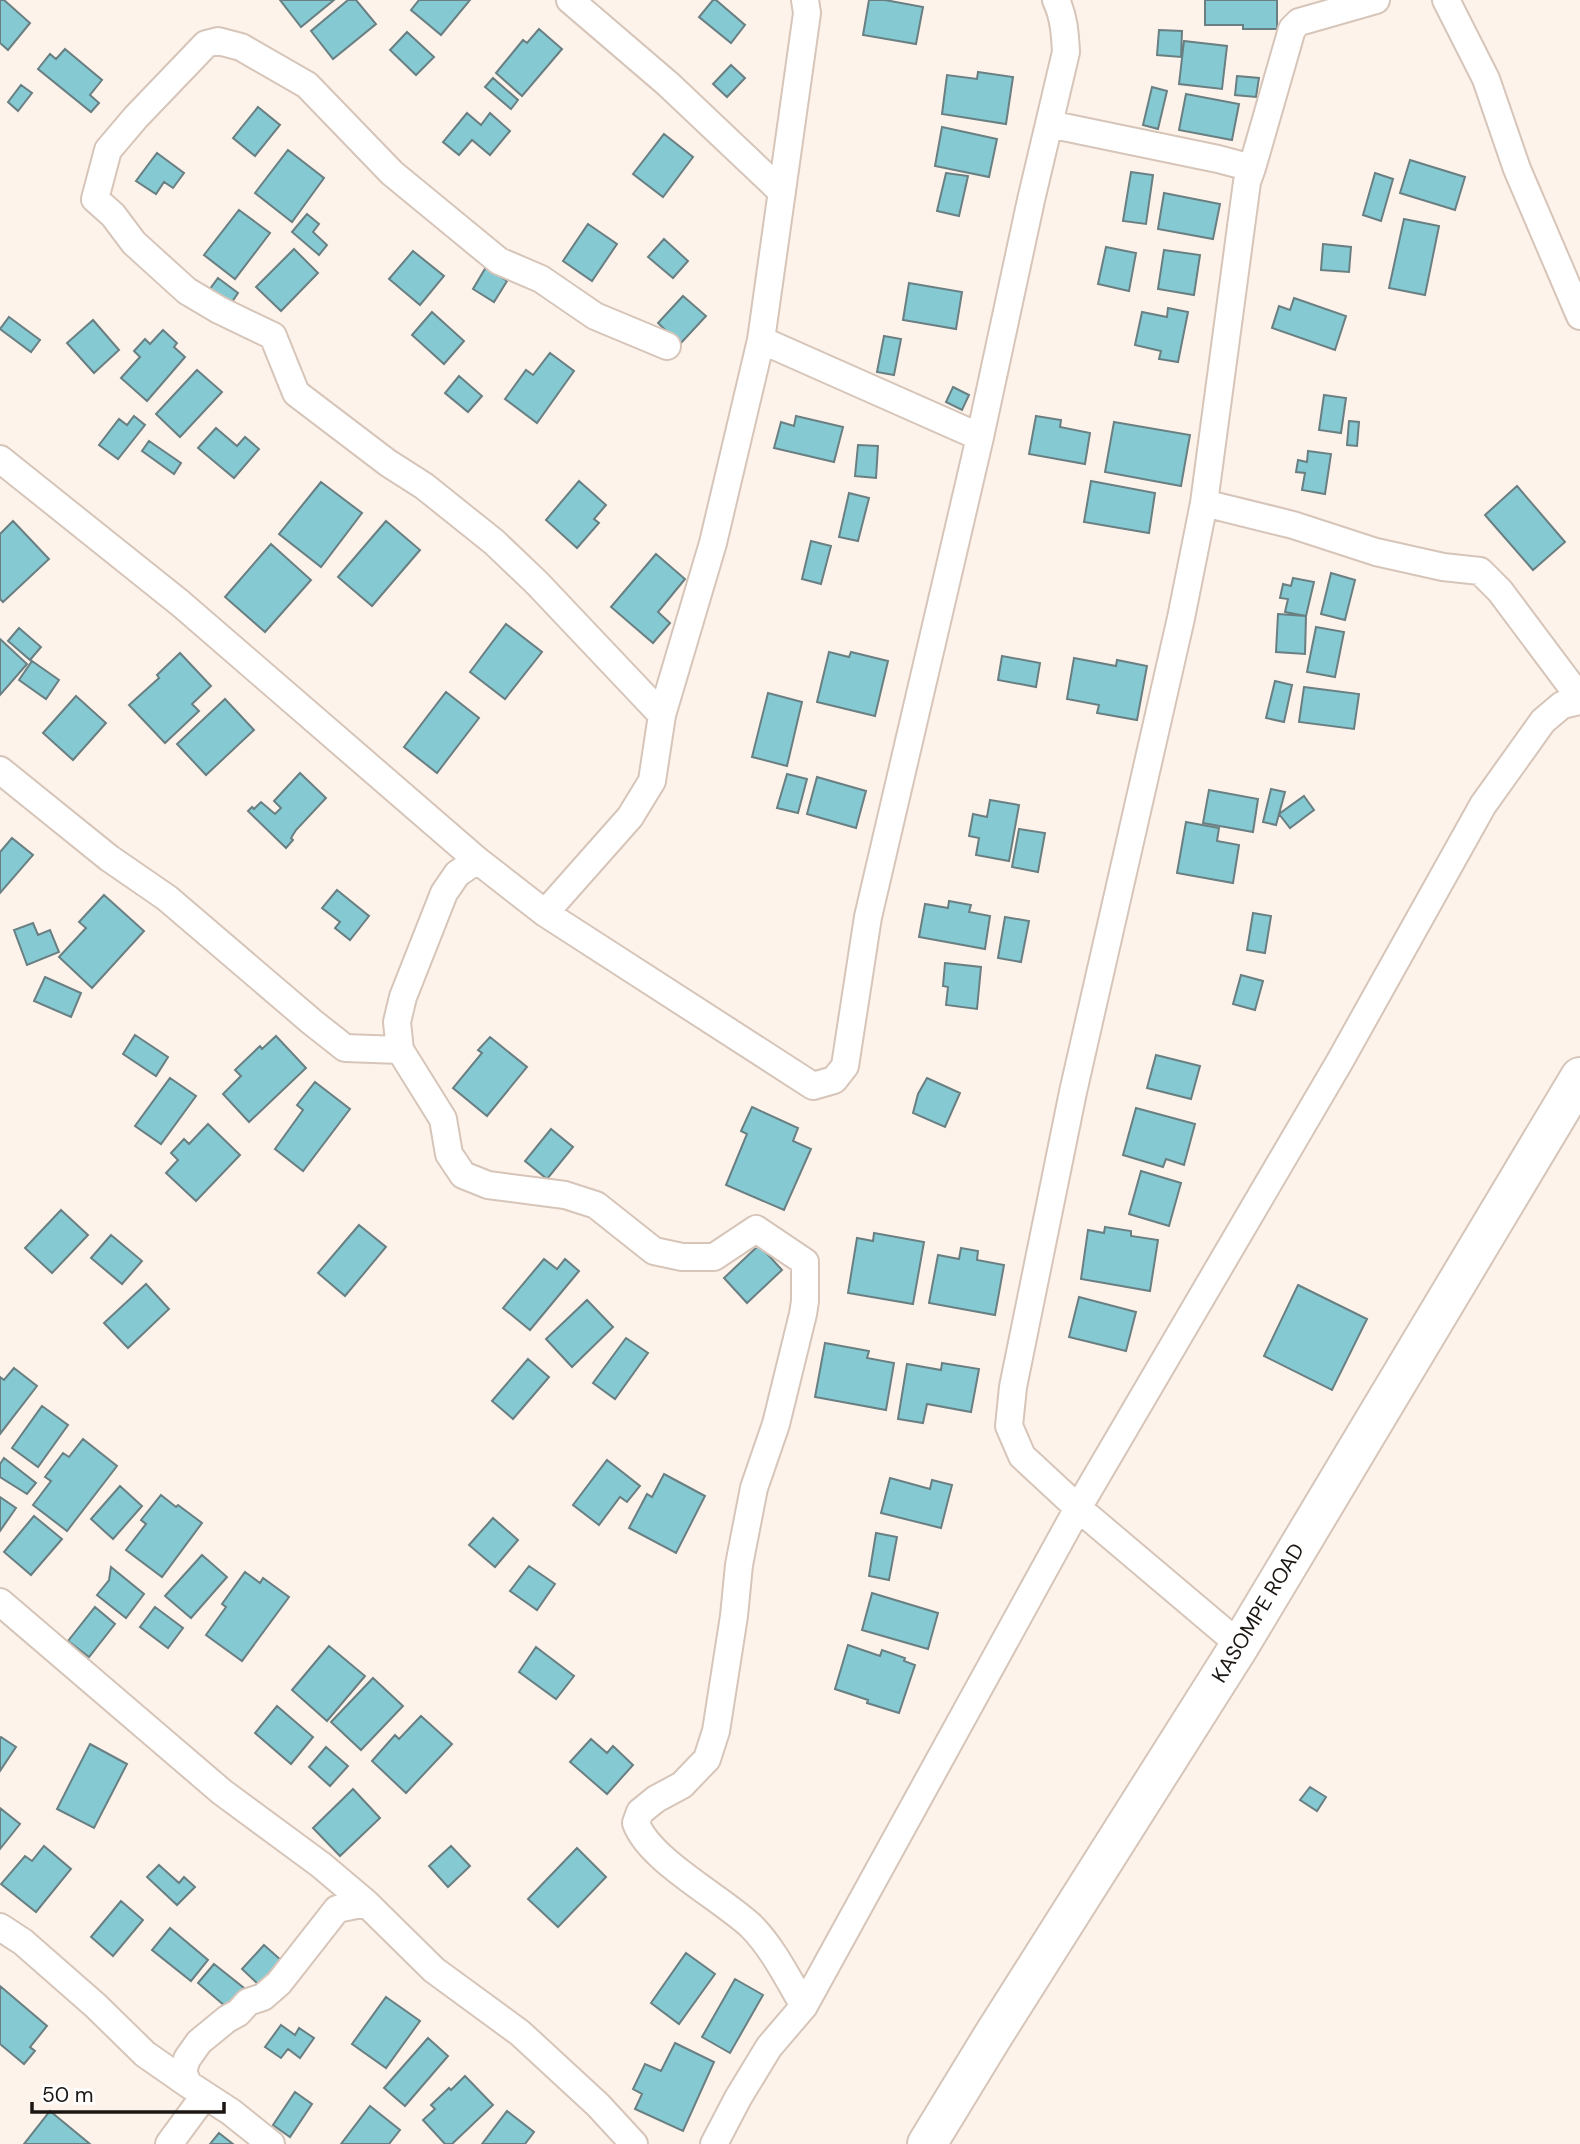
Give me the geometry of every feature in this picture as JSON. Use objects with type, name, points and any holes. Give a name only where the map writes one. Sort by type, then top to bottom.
[{"type":"street","points":[[570,0],[668,84],[782,192]]},
{"type":"street","points":[[545,913],[630,817],[652,781],[662,715],[713,543],[761,340],[807,13],[805,0]]},
{"type":"street","points":[[0,459],[180,603],[477,860],[545,913],[813,1086],[834,1080],[845,1066],[868,917],[1066,52],[1062,12],[1056,0]]},
{"type":"street","points":[[1240,1645],[1022,1457],[1009,1426],[1013,1387],[1073,1092],[1181,618],[1204,503],[1247,182],[1292,29],[1310,9],[1376,0]]},
{"type":"street","points":[[1446,0],[1486,79],[1517,169],[1580,316]]},
{"type":"street","points":[[662,715],[537,583],[494,542],[424,486],[388,463],[296,393],[273,336],[187,291],[134,243],[113,215],[95,199],[108,150],[206,44],[218,41],[241,47],[307,85],[391,173],[499,261],[541,278],[595,316],[667,346]]},
{"type":"street","points":[[1049,124],[1252,168]]},
{"type":"street","points":[[761,340],[980,437]]},
{"type":"street","points":[[714,2144],[737,2098],[769,2047],[804,2006],[1078,1508],[1340,1060],[1483,804],[1543,721],[1562,705],[1580,700],[1500,591],[1480,571],[1443,567],[1376,552],[1293,525],[1204,503]]},
{"type":"street","points":[[0,769],[109,858],[167,898],[345,1048],[400,1050]]},
{"type":"street","points":[[477,860],[457,874],[444,893],[403,997],[397,1022],[400,1050],[443,1119],[449,1154],[463,1175],[488,1185],[565,1195],[596,1205],[654,1251],[682,1257],[714,1256],[756,1229],[805,1262],[806,1301],[776,1424],[754,1488],[739,1565],[734,1616],[713,1740],[707,1759],[682,1785],[656,1799],[640,1812],[636,1824],[640,1836],[660,1856],[752,1927],[773,1954],[804,2006]]},
{"type":"street","name":"KASOMPE ROAD","points":[[927,2144],[1240,1645],[1580,1077]]},
{"type":"street","points":[[0,1602],[222,1792],[321,1865],[366,1903],[435,1970],[520,2033],[598,2105],[634,2144]]},
{"type":"street","points":[[197,2090],[183,2071],[187,2059],[199,2042],[248,2002],[263,1997],[279,1983],[337,1909],[366,1903]]},
{"type":"street","points":[[0,1927],[23,1942],[96,2006],[145,2054],[231,2112],[271,2144]]},
{"type":"street","points":[[169,2144],[197,2090]]},
{"type":"building","points":[[0,0],[4,0],[30,23],[8,50],[0,43]]},
{"type":"building","points":[[280,0],[334,0],[301,27]]},
{"type":"building","points":[[348,0],[356,0],[376,24],[333,59],[311,31]]},
{"type":"building","points":[[419,0],[470,0],[441,35],[411,10]]},
{"type":"building","points":[[713,0],[745,25],[731,43],[699,17]]},
{"type":"building","points":[[869,0],[923,7],[916,44],[863,35]]},
{"type":"building","points":[[1205,0],[1277,0],[1277,29],[1243,29],[1243,25],[1205,25]]},
{"type":"building","points":[[539,29],[562,49],[522,96],[496,73],[523,40],[527,43]]},
{"type":"building","points":[[1159,30],[1182,31],[1181,57],[1157,55]]},
{"type":"building","points":[[407,32],[434,57],[416,75],[390,50]]},
{"type":"building","points":[[1184,41],[1227,46],[1222,89],[1179,84]]},
{"type":"building","points":[[65,49],[102,80],[90,95],[99,103],[91,112],[38,69],[50,54],[56,59]]},
{"type":"building","points":[[731,65],[745,78],[727,97],[713,84]]},
{"type":"building","points":[[978,72],[1013,77],[1006,124],[942,114],[947,75],[977,79]]},
{"type":"building","points":[[1237,76],[1259,78],[1256,97],[1235,95]]},
{"type":"building","points":[[493,78],[518,100],[511,109],[485,87]]},
{"type":"building","points":[[21,85],[32,93],[18,111],[8,102]]},
{"type":"building","points":[[1152,87],[1167,91],[1158,129],[1143,125]]},
{"type":"building","points":[[1186,94],[1239,104],[1232,140],[1179,130]]},
{"type":"building","points":[[258,107],[280,125],[255,156],[233,138]]},
{"type":"building","points":[[467,113],[481,125],[490,113],[510,131],[490,155],[472,140],[459,155],[443,142]]},
{"type":"building","points":[[942,127],[997,139],[989,177],[935,166]]},
{"type":"building","points":[[664,134],[693,157],[663,197],[633,174]]},
{"type":"building","points":[[288,150],[324,178],[292,222],[255,193]]},
{"type":"building","points":[[157,153],[184,173],[173,188],[164,182],[156,194],[136,181]]},
{"type":"building","points":[[1410,160],[1465,177],[1455,210],[1400,193]]},
{"type":"building","points":[[1131,172],[1153,175],[1146,224],[1123,221]]},
{"type":"building","points":[[946,173],[968,176],[959,216],[937,211]]},
{"type":"building","points":[[1375,173],[1393,179],[1381,221],[1363,215]]},
{"type":"building","points":[[1164,193],[1220,204],[1213,239],[1158,229]]},
{"type":"building","points":[[239,210],[270,233],[235,279],[204,255]]},
{"type":"building","points":[[307,214],[319,224],[313,232],[327,245],[319,255],[292,232]]},
{"type":"building","points":[[1404,219],[1439,226],[1425,295],[1389,288]]},
{"type":"building","points":[[588,224],[617,244],[592,281],[563,261]]},
{"type":"building","points":[[664,239],[688,261],[673,278],[648,257]]},
{"type":"building","points":[[1323,244],[1351,247],[1349,272],[1321,270]]},
{"type":"building","points":[[1106,247],[1136,253],[1129,291],[1098,284]]},
{"type":"building","points":[[294,249],[318,273],[281,311],[256,287]]},
{"type":"building","points":[[1164,250],[1200,255],[1194,295],[1158,289]]},
{"type":"building","points":[[413,251],[444,276],[420,305],[389,279]]},
{"type":"building","points":[[486,267],[507,281],[494,302],[473,289]]},
{"type":"building","points":[[218,278],[238,293],[228,308],[207,293]]},
{"type":"building","points":[[909,283],[962,292],[956,329],[903,320]]},
{"type":"building","points":[[683,296],[706,316],[680,344],[658,323]]},
{"type":"building","points":[[1294,298],[1346,316],[1335,350],[1272,328],[1279,306],[1290,310]]},
{"type":"building","points":[[1168,308],[1188,312],[1178,362],[1159,359],[1161,351],[1135,345],[1142,312],[1167,317]]},
{"type":"building","points":[[432,312],[464,341],[444,364],[412,335]]},
{"type":"building","points":[[9,317],[40,340],[31,352],[0,329]]},
{"type":"building","points":[[93,320],[119,350],[94,373],[67,343]]},
{"type":"building","points":[[163,330],[177,343],[174,347],[185,357],[147,401],[121,378],[140,357],[134,351],[145,339],[150,344]]},
{"type":"building","points":[[884,336],[901,339],[894,375],[877,372]]},
{"type":"building","points":[[550,353],[574,371],[537,423],[505,399],[526,370],[533,375]]},
{"type":"building","points":[[197,370],[222,392],[180,437],[156,414]]},
{"type":"building","points":[[459,376],[482,396],[468,412],[445,393]]},
{"type":"building","points":[[953,387],[969,395],[962,410],[946,402]]},
{"type":"building","points":[[1324,395],[1346,398],[1341,433],[1319,430]]},
{"type":"building","points":[[134,416],[145,425],[118,459],[99,445],[119,419],[127,425]]},
{"type":"building","points":[[796,416],[843,427],[834,462],[774,448],[781,422],[794,426]]},
{"type":"building","points":[[1036,416],[1061,420],[1060,427],[1090,433],[1085,464],[1029,454]]},
{"type":"building","points":[[1349,421],[1359,422],[1357,446],[1347,445]]},
{"type":"building","points":[[1114,422],[1190,435],[1181,486],[1105,472]]},
{"type":"building","points":[[216,428],[237,446],[245,437],[259,449],[234,478],[198,448]]},
{"type":"building","points":[[149,441],[181,463],[174,474],[142,451]]},
{"type":"building","points":[[858,445],[878,446],[876,478],[855,476]]},
{"type":"building","points":[[1308,451],[1331,454],[1325,494],[1302,490],[1305,473],[1296,472],[1298,460],[1307,462]]},
{"type":"building","points":[[579,481],[606,505],[594,519],[599,523],[577,548],[546,520]]},
{"type":"building","points":[[1091,481],[1155,493],[1149,533],[1084,522]]},
{"type":"building","points":[[321,482],[362,513],[321,567],[279,534]]},
{"type":"building","points":[[1517,486],[1565,542],[1533,570],[1485,515]]},
{"type":"building","points":[[849,493],[869,498],[858,541],[839,537]]},
{"type":"building","points":[[13,521],[49,559],[3,602],[0,599],[0,534]]},
{"type":"building","points":[[386,521],[420,550],[372,606],[338,577]]},
{"type":"building","points":[[811,541],[831,546],[821,584],[802,579]]},
{"type":"building","points":[[271,544],[311,580],[265,632],[225,597]]},
{"type":"building","points":[[656,554],[685,579],[658,612],[670,623],[653,643],[611,607]]},
{"type":"building","points":[[1331,573],[1355,580],[1345,620],[1321,614]]},
{"type":"building","points":[[1293,578],[1314,582],[1306,616],[1285,612],[1288,599],[1280,598],[1283,584],[1291,586]]},
{"type":"building","points":[[1278,614],[1306,616],[1305,654],[1276,652]]},
{"type":"building","points":[[506,624],[542,652],[505,699],[470,672]]},
{"type":"building","points":[[1316,627],[1344,632],[1335,677],[1307,672]]},
{"type":"building","points":[[19,628],[41,647],[30,660],[8,641]]},
{"type":"building","points":[[0,639],[27,664],[0,695]]},
{"type":"building","points":[[829,652],[849,657],[851,652],[888,661],[875,716],[817,702]]},
{"type":"building","points":[[180,653],[211,686],[192,704],[199,711],[165,743],[129,705],[159,678],[157,675]]},
{"type":"building","points":[[1002,656],[1040,663],[1036,687],[998,680]]},
{"type":"building","points":[[1074,658],[1116,666],[1117,660],[1147,666],[1137,720],[1097,713],[1099,705],[1067,699]]},
{"type":"building","points":[[32,661],[59,680],[46,699],[19,680]]},
{"type":"building","points":[[1275,681],[1292,685],[1284,722],[1266,718]]},
{"type":"building","points":[[1304,687],[1359,694],[1354,729],[1299,722]]},
{"type":"building","points":[[446,692],[479,718],[437,773],[404,747]]},
{"type":"building","points":[[768,693],[802,702],[787,766],[752,757]]},
{"type":"building","points":[[76,696],[106,723],[73,760],[43,733]]},
{"type":"building","points":[[225,699],[254,730],[206,775],[177,744]]},
{"type":"building","points":[[300,773],[326,798],[296,830],[291,838],[293,840],[286,848],[248,811],[261,802],[275,814],[281,808],[274,801]]},
{"type":"building","points":[[787,774],[807,779],[798,813],[777,808]]},
{"type":"building","points":[[817,777],[866,791],[856,828],[807,814]]},
{"type":"building","points":[[1271,789],[1285,792],[1276,825],[1263,822]]},
{"type":"building","points":[[1209,790],[1258,799],[1253,832],[1203,823]]},
{"type":"building","points":[[1304,796],[1314,810],[1290,828],[1279,814]]},
{"type":"building","points":[[990,800],[1019,805],[1009,861],[976,855],[979,838],[969,836],[973,814],[987,817]]},
{"type":"building","points":[[1186,822],[1219,828],[1217,841],[1239,845],[1233,883],[1177,873]]},
{"type":"building","points":[[1019,829],[1045,833],[1038,872],[1012,867]]},
{"type":"building","points":[[12,838],[33,855],[0,893],[0,852]]},
{"type":"building","points":[[337,890],[369,916],[350,940],[335,928],[340,922],[322,908]]},
{"type":"building","points":[[104,895],[144,931],[92,988],[59,957],[86,928],[79,922]]},
{"type":"building","points":[[949,901],[971,905],[969,912],[990,916],[985,949],[919,937],[925,904],[948,908]]},
{"type":"building","points":[[1253,913],[1271,916],[1265,953],[1247,950]]},
{"type":"building","points":[[1005,917],[1029,921],[1021,962],[998,958]]},
{"type":"building","points":[[33,923],[38,935],[50,930],[59,952],[27,965],[14,930]]},
{"type":"building","points":[[945,963],[981,967],[977,1009],[946,1005],[948,987],[943,986]]},
{"type":"building","points":[[1241,975],[1263,981],[1255,1010],[1233,1004]]},
{"type":"building","points":[[45,977],[81,993],[71,1017],[34,1001]]},
{"type":"building","points":[[135,1035],[168,1057],[156,1076],[123,1054]]},
{"type":"building","points":[[276,1036],[306,1068],[249,1122],[223,1094],[241,1076],[235,1070],[260,1046],[262,1049]]},
{"type":"building","points":[[490,1037],[527,1067],[487,1116],[453,1088],[482,1053],[478,1050]]},
{"type":"building","points":[[1156,1055],[1200,1066],[1191,1099],[1147,1088]]},
{"type":"building","points":[[170,1078],[196,1096],[161,1144],[135,1126]]},
{"type":"building","points":[[927,1078],[960,1093],[945,1127],[913,1113],[918,1094]]},
{"type":"building","points":[[315,1082],[350,1109],[303,1171],[275,1149],[303,1110],[297,1105]]},
{"type":"building","points":[[752,1107],[798,1128],[793,1141],[811,1149],[784,1210],[726,1185],[747,1134],[741,1131]]},
{"type":"building","points":[[1136,1108],[1195,1124],[1184,1165],[1166,1159],[1163,1167],[1123,1155]]},
{"type":"building","points":[[208,1124],[240,1155],[196,1201],[166,1173],[178,1160],[171,1153],[184,1139],[189,1144]]},
{"type":"building","points":[[551,1129],[573,1147],[547,1179],[525,1161]]},
{"type":"building","points":[[1141,1171],[1181,1183],[1169,1226],[1129,1214]]},
{"type":"building","points":[[61,1210],[88,1235],[52,1273],[25,1248]]},
{"type":"building","points":[[359,1225],[386,1247],[345,1296],[318,1273]]},
{"type":"building","points":[[1105,1227],[1131,1231],[1131,1236],[1158,1240],[1150,1291],[1081,1279],[1088,1230],[1104,1233]]},
{"type":"building","points":[[874,1233],[924,1242],[913,1304],[848,1293],[857,1238],[873,1241]]},
{"type":"building","points":[[111,1235],[142,1261],[122,1284],[91,1258]]},
{"type":"building","points":[[759,1245],[782,1270],[747,1303],[724,1278]]},
{"type":"building","points":[[961,1248],[978,1251],[977,1260],[1004,1265],[995,1315],[929,1303],[938,1255],[959,1259]]},
{"type":"building","points":[[544,1259],[557,1269],[565,1259],[579,1271],[530,1330],[503,1308]]},
{"type":"building","points":[[146,1284],[169,1309],[128,1348],[104,1323]]},
{"type":"building","points":[[1298,1285],[1367,1319],[1332,1390],[1264,1356]]},
{"type":"building","points":[[1079,1297],[1136,1312],[1126,1351],[1069,1337]]},
{"type":"building","points":[[587,1300],[613,1327],[572,1367],[546,1339]]},
{"type":"building","points":[[626,1338],[648,1353],[615,1399],[593,1383]]},
{"type":"building","points":[[825,1343],[869,1351],[867,1358],[894,1363],[886,1410],[815,1397]]},
{"type":"building","points":[[528,1359],[549,1377],[513,1419],[492,1401]]},
{"type":"building","points":[[942,1363],[979,1369],[971,1412],[927,1404],[923,1423],[898,1419],[907,1364],[941,1370]]},
{"type":"building","points":[[14,1368],[37,1386],[0,1434],[0,1377],[4,1380]]},
{"type":"building","points":[[42,1406],[68,1425],[38,1467],[12,1448]]},
{"type":"building","points":[[83,1439],[117,1466],[67,1531],[33,1505],[51,1481],[45,1477],[63,1453],[69,1457]]},
{"type":"building","points":[[4,1458],[36,1483],[27,1494],[0,1477],[0,1464]]},
{"type":"building","points":[[607,1460],[640,1486],[627,1502],[620,1497],[599,1525],[573,1505]]},
{"type":"building","points":[[664,1474],[705,1496],[676,1553],[629,1528],[647,1494],[652,1497]]},
{"type":"building","points":[[890,1478],[930,1489],[932,1480],[952,1485],[941,1528],[881,1513]]},
{"type":"building","points":[[120,1486],[142,1506],[113,1539],[91,1519]]},
{"type":"building","points":[[161,1495],[202,1523],[162,1577],[126,1550],[146,1524],[141,1520]]},
{"type":"building","points":[[0,1497],[16,1508],[0,1531]]},
{"type":"building","points":[[34,1516],[62,1539],[31,1575],[4,1552]]},
{"type":"building","points":[[493,1518],[518,1540],[495,1567],[469,1545]]},
{"type":"building","points":[[876,1533],[897,1537],[889,1580],[869,1576]]},
{"type":"building","points":[[202,1555],[227,1577],[191,1618],[165,1596]]},
{"type":"building","points":[[529,1566],[555,1584],[537,1610],[510,1591]]},
{"type":"building","points":[[111,1567],[144,1594],[126,1618],[97,1595],[109,1580]]},
{"type":"building","points":[[245,1572],[260,1583],[263,1578],[289,1597],[242,1661],[206,1635],[226,1607],[222,1604]]},
{"type":"building","points":[[872,1593],[938,1613],[928,1649],[862,1630]]},
{"type":"building","points":[[95,1607],[115,1624],[89,1657],[68,1641]]},
{"type":"building","points":[[155,1607],[183,1628],[168,1648],[140,1627]]},
{"type":"building","points":[[848,1645],[880,1656],[882,1650],[905,1658],[904,1661],[915,1665],[899,1713],[835,1689]]},
{"type":"building","points":[[329,1646],[365,1676],[327,1721],[292,1690]]},
{"type":"building","points":[[536,1647],[574,1676],[556,1699],[519,1672]]},
{"type":"building","points":[[373,1678],[403,1706],[361,1750],[331,1722]]},
{"type":"building","points":[[277,1706],[313,1737],[291,1764],[255,1733]]},
{"type":"building","points":[[421,1716],[452,1744],[406,1793],[372,1761],[395,1735],[399,1739]]},
{"type":"building","points":[[0,1738],[16,1747],[0,1771]]},
{"type":"building","points":[[591,1739],[607,1753],[613,1746],[633,1765],[607,1794],[570,1762]]},
{"type":"building","points":[[90,1744],[127,1764],[94,1828],[57,1809]]},
{"type":"building","points":[[326,1747],[348,1766],[330,1786],[309,1767]]},
{"type":"building","points":[[1310,1787],[1326,1797],[1317,1811],[1300,1800]]},
{"type":"building","points":[[353,1789],[380,1818],[340,1856],[313,1828]]},
{"type":"building","points":[[0,1808],[20,1824],[0,1849]]},
{"type":"building","points":[[44,1846],[71,1869],[36,1912],[1,1884],[25,1856],[32,1861]]},
{"type":"building","points":[[451,1846],[470,1866],[448,1887],[429,1866]]},
{"type":"building","points":[[577,1848],[606,1877],[558,1927],[528,1899]]},
{"type":"building","points":[[159,1865],[179,1883],[184,1877],[195,1887],[177,1905],[147,1877]]},
{"type":"building","points":[[121,1901],[143,1920],[113,1956],[91,1937]]},
{"type":"building","points":[[170,1928],[208,1960],[191,1981],[152,1950]]},
{"type":"building","points":[[264,1945],[282,1961],[259,1985],[242,1969]]},
{"type":"building","points":[[686,1953],[715,1974],[679,2024],[651,2003]]},
{"type":"building","points":[[214,1964],[249,1992],[232,2012],[198,1983]]},
{"type":"building","points":[[735,1979],[763,1995],[730,2053],[702,2037]]},
{"type":"building","points":[[0,1986],[47,2026],[30,2047],[35,2051],[24,2064],[0,2044]]},
{"type":"building","points":[[386,1997],[420,2021],[386,2068],[352,2044]]},
{"type":"building","points":[[281,2025],[295,2035],[299,2028],[314,2038],[300,2058],[288,2049],[281,2058],[265,2047]]},
{"type":"building","points":[[428,2038],[448,2056],[405,2106],[384,2088]]},
{"type":"building","points":[[675,2043],[714,2062],[683,2131],[635,2109],[642,2094],[633,2089],[645,2064],[661,2071]]},
{"type":"building","points":[[465,2076],[493,2105],[452,2144],[445,2144],[423,2120],[435,2109],[431,2105]]},
{"type":"building","points":[[295,2092],[312,2104],[290,2137],[273,2125]]},
{"type":"building","points":[[370,2106],[400,2130],[389,2144],[341,2144]]},
{"type":"building","points":[[50,2111],[90,2144],[24,2144]]},
{"type":"building","points":[[507,2111],[534,2132],[525,2144],[482,2144]]},
{"type":"building","points":[[219,2133],[233,2144],[210,2144]]}]
